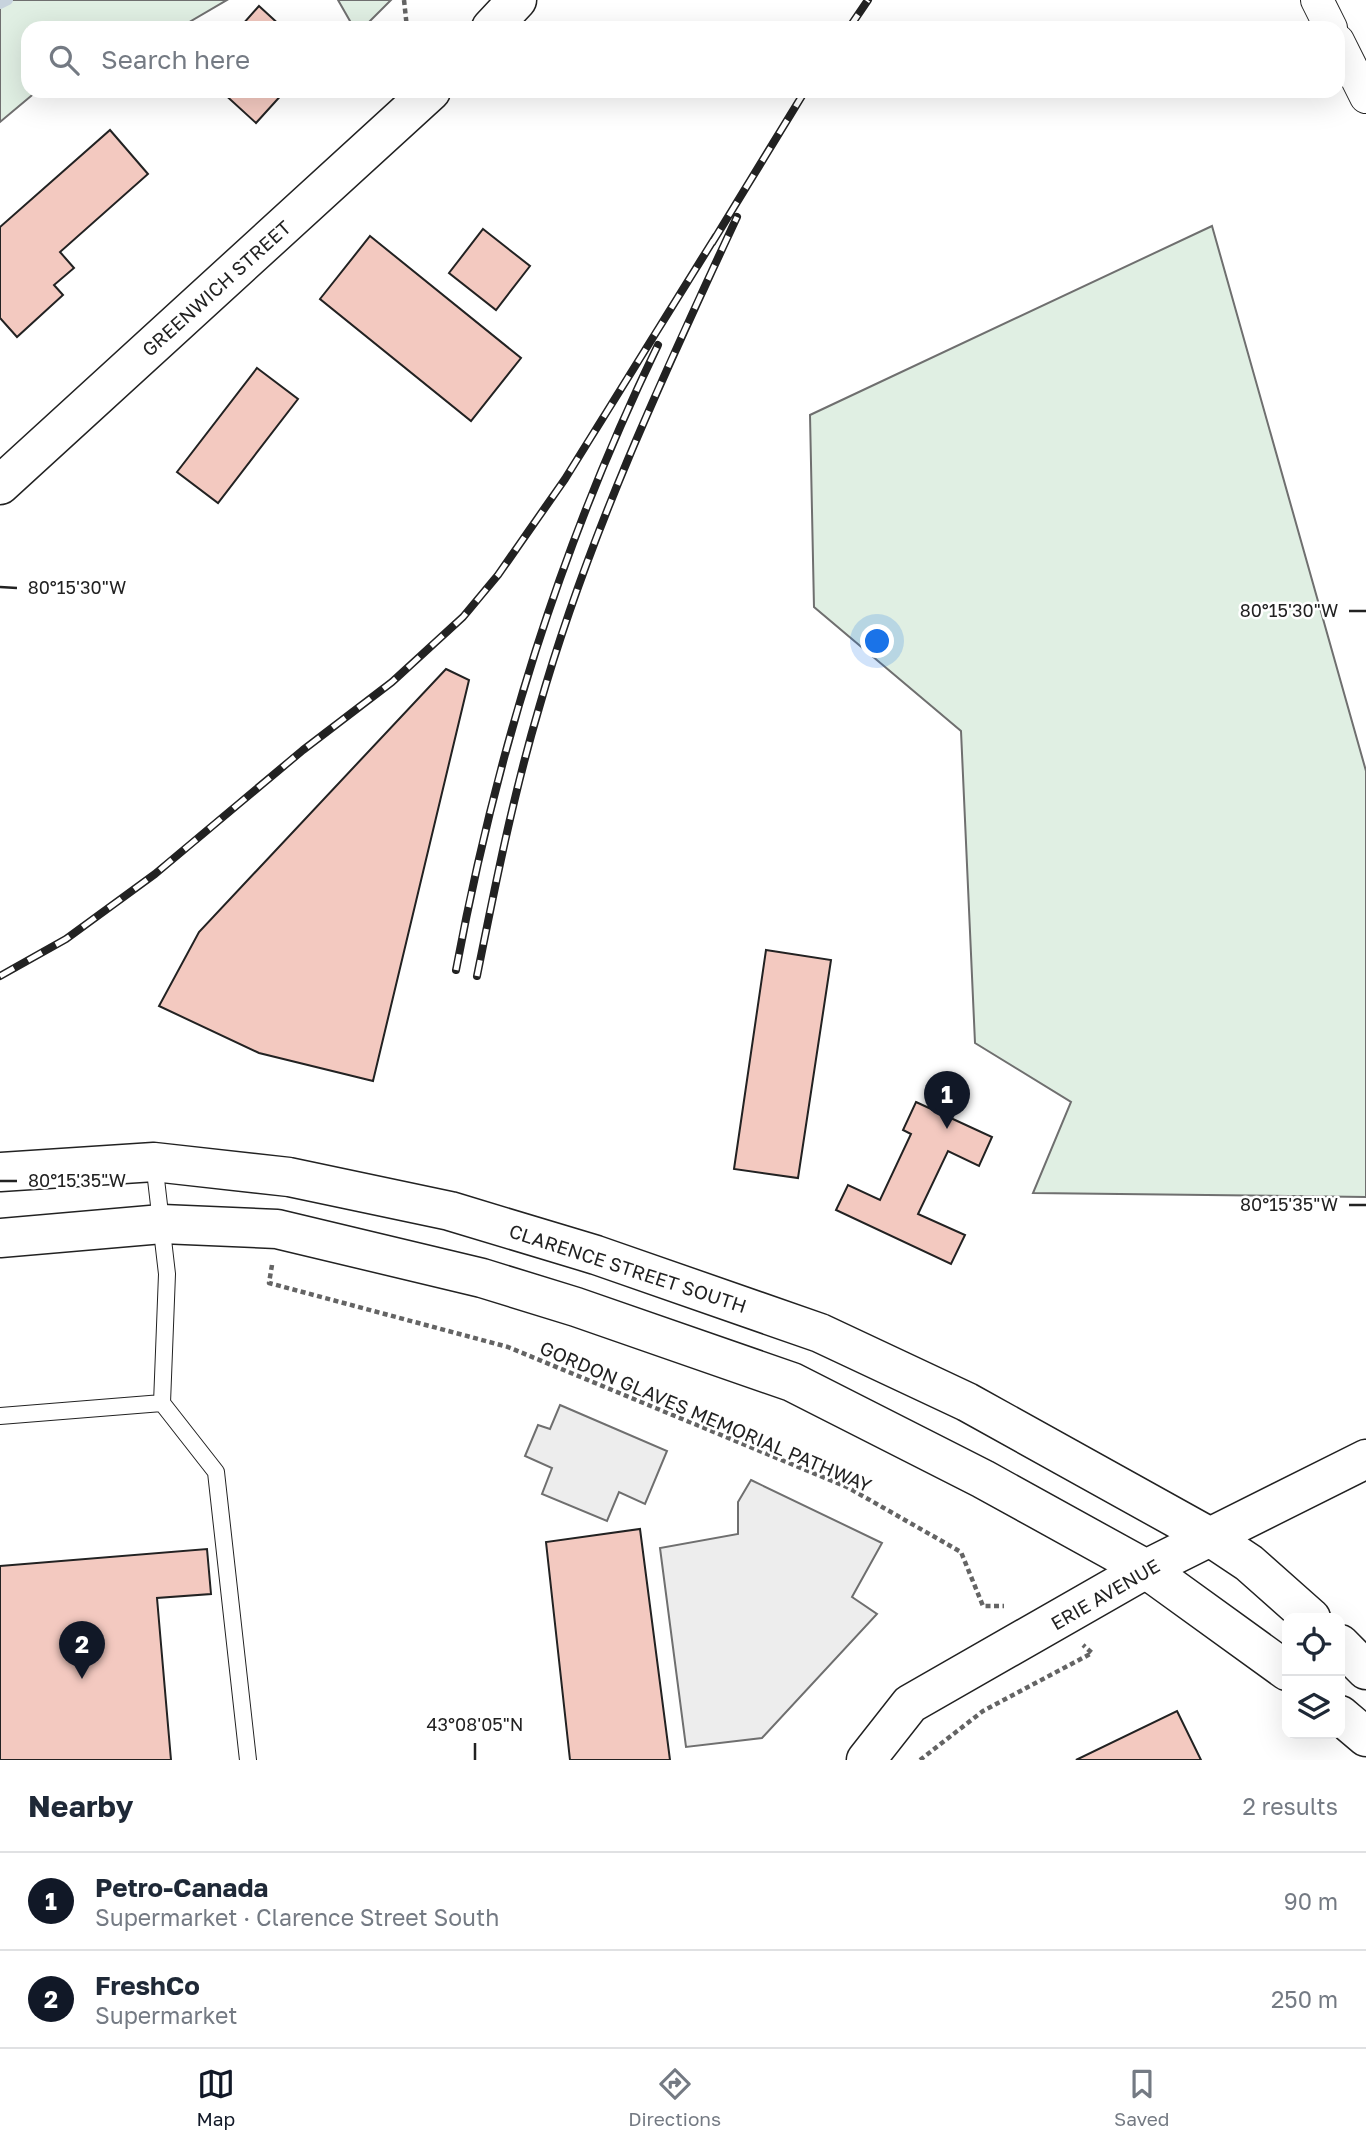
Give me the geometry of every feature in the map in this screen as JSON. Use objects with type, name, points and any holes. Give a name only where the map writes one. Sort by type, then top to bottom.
[{"type":"main road","points":[[498,21],[517,0]]},
{"type":"main road","name":"GREENWICH STREET","points":[[0,485],[423,98]]},
{"type":"main road","name":"CLARENCE STREET SOUTH","points":[[0,1172],[154,1162],[289,1177],[450,1211],[596,1255],[807,1329],[967,1402],[1210,1537],[1248,1563],[1305,1613]]},
{"type":"main road","points":[[0,1238],[162,1224],[277,1229],[482,1278],[792,1382],[983,1479],[1146,1569],[1282,1667]]},
{"type":"main road","name":"ERIE AVENUE","points":[[866,1760],[910,1704],[1146,1569],[1366,1459]]},
{"type":"main road","points":[[1345,1649],[1366,1670]]},
{"type":"main road","points":[[1345,1719],[1366,1737]]},
{"type":"street","points":[[1318,0],[1328,21]]},
{"type":"street","points":[[1345,55],[1366,97]]},
{"type":"lane","points":[[154,1162],[167,1275],[162,1404],[216,1472],[248,1760]]},
{"type":"lane","points":[[0,1416],[162,1404]]},
{"type":"path","points":[[404,0],[406,21]]},
{"type":"path","name":"GORDON GLAVES MEMORIAL PATHWAY","points":[[420,1323],[508,1347],[847,1487],[961,1552],[983,1606],[1008,1606]]},
{"type":"path","points":[[920,1760],[983,1711],[1092,1653],[1058,1621]]},
{"type":"green space","points":[[0,0],[227,0],[191,21],[21,21],[21,98],[29,98],[0,122]]},
{"type":"green space","points":[[338,0],[391,0],[370,21],[350,21]]},
{"type":"green space","points":[[1212,226],[1366,771],[1366,1197],[1033,1193],[1071,1102],[975,1043],[961,731],[814,607],[810,415]]},
{"type":"shaded area","points":[[560,1405],[667,1451],[645,1504],[619,1492],[607,1521],[542,1494],[552,1468],[525,1456],[538,1425],[550,1429]]},
{"type":"shaded area","points":[[751,1480],[882,1543],[852,1597],[877,1614],[762,1738],[686,1747],[660,1548],[738,1534],[738,1502]]},
{"type":"building","points":[[259,6],[275,21],[246,21]]},
{"type":"building","points":[[229,98],[279,98],[256,123]]},
{"type":"building","points":[[110,130],[148,174],[60,252],[74,268],[54,285],[63,295],[17,337],[0,318],[0,227]]},
{"type":"building","points":[[483,229],[530,266],[496,310],[449,273]]},
{"type":"building","points":[[370,236],[521,358],[471,421],[320,299]]},
{"type":"building","points":[[257,368],[298,399],[218,503],[177,472]]},
{"type":"building","points":[[446,669],[469,680],[373,1081],[259,1053],[159,1006],[199,932]]},
{"type":"building","points":[[766,950],[831,960],[798,1178],[734,1169]]},
{"type":"building","points":[[916,1102],[992,1137],[979,1166],[948,1151],[918,1214],[965,1235],[951,1264],[836,1210],[848,1185],[880,1200],[911,1134],[903,1130]]},
{"type":"building","points":[[640,1529],[670,1760],[570,1760],[546,1542]]},
{"type":"building","points":[[207,1549],[211,1594],[157,1598],[171,1760],[0,1760],[0,1566]]},
{"type":"building","points":[[1177,1711],[1201,1760],[1076,1760]]},
{"type":"waterway","points":[[0,4],[8,0]]},
{"type":"railway","points":[[854,21],[868,0]]},
{"type":"railway","points":[[712,243],[801,98]]},
{"type":"railway","points":[[477,976],[521,774],[558,645],[628,459],[737,217]]},
{"type":"railway","points":[[0,976],[66,939],[155,874],[303,750],[392,682],[463,617],[498,575],[565,479],[716,236]]},
{"type":"railway","points":[[456,970],[491,808],[536,651],[591,497],[658,345]]},
{"type":"place","name":"Petro-Canada","points":[[947,1129]]},
{"type":"place","name":"FreshCo","points":[[82,1679]]}]
